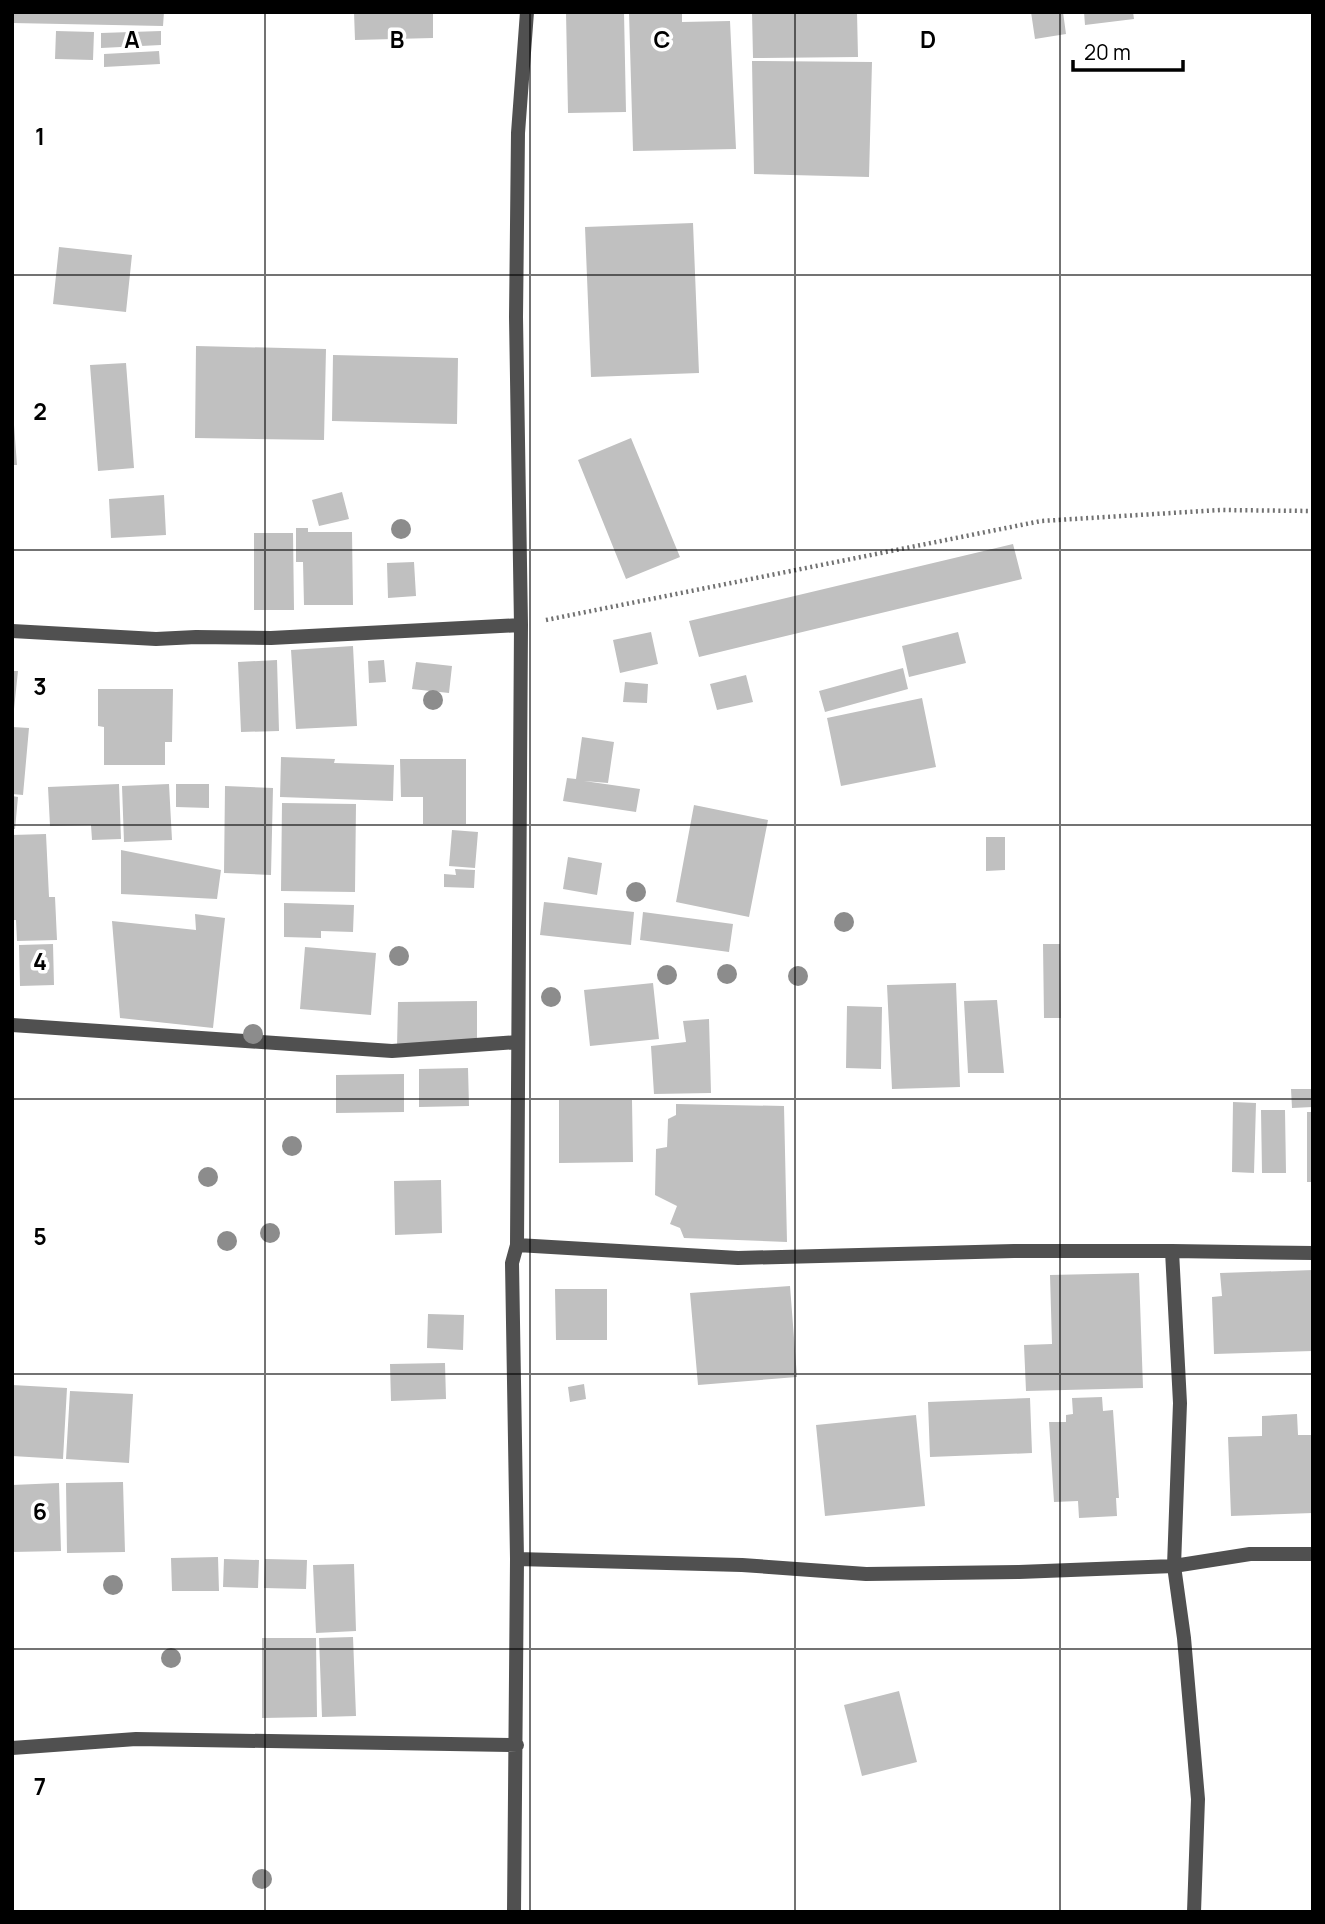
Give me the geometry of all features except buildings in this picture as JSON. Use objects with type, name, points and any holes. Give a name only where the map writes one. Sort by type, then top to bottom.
[{"type":"street","points":[[514,1912],[517,1559],[512,1263],[517,1245],[521,625],[516,317],[518,133],[527,12]]},
{"type":"street","points":[[12,631],[156,639],[271,638],[521,625]]},
{"type":"street","points":[[12,1025],[392,1051],[518,1042]]},
{"type":"street","points":[[517,1245],[738,1258],[1014,1251],[1313,1253]]},
{"type":"street","points":[[1172,1251],[1180,1403],[1174,1566],[1184,1638],[1198,1798],[1194,1912]]},
{"type":"street","points":[[517,1559],[730,1565],[866,1574],[1174,1566],[1250,1554],[1313,1554]]},
{"type":"street","points":[[12,1748],[136,1739],[517,1745]]},
{"type":"path","points":[[521,625],[1041,521],[1220,510],[1313,511]]}]
